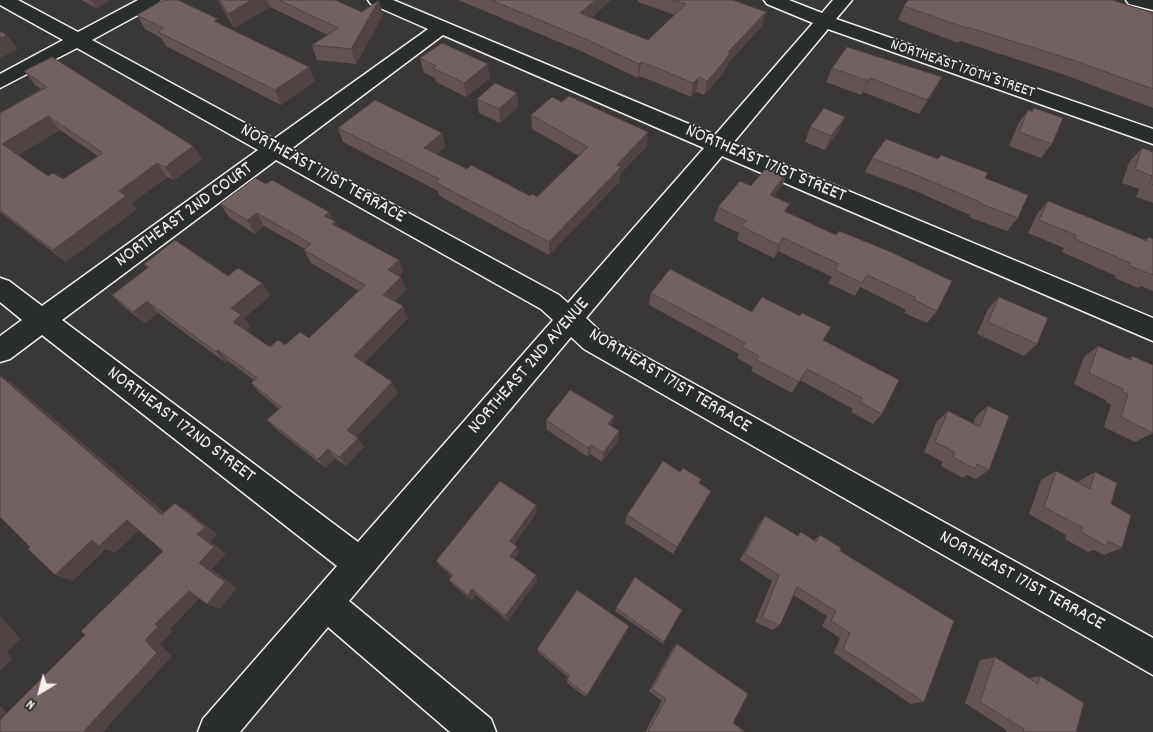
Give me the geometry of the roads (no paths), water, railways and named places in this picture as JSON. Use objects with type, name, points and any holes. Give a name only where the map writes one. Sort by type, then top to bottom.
[{"type":"street","name":"NORTHEAST 171ST TERRACE","points":[[5,0],[550,302],[593,341],[1153,657]]},
{"type":"street","points":[[0,82],[152,0]]},
{"type":"street","name":"NORTHEAST 171ST STREET","points":[[377,0],[1153,330]]},
{"type":"street","name":"NORTHEAST 170TH STREET","points":[[773,0],[848,31],[1153,137]]},
{"type":"street","name":"NORTHEAST 2ND AVENUE","points":[[216,732],[843,0]]},
{"type":"street","points":[[1135,0],[1153,5]]},
{"type":"street","name":"NORTHEAST 2ND COURT","points":[[0,351],[442,27]]},
{"type":"street","name":"NORTHEAST 172ND STREET","points":[[0,288],[360,564]]},
{"type":"street","points":[[326,604],[478,732]]}]
